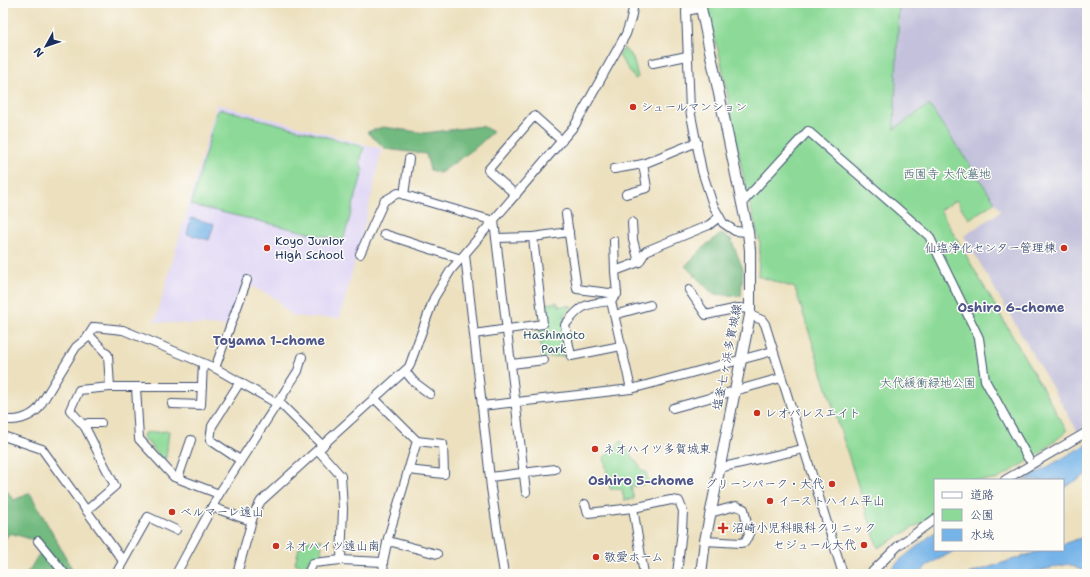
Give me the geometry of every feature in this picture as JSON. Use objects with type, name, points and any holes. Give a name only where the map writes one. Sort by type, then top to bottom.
[{"type":"main road","name":"塩釜七ヶ浜多賀城線","points":[[700,6],[748,232],[750,250],[750,312],[710,513],[701,574]]},
{"type":"street","points":[[237,574],[251,521],[262,501],[376,399],[409,367],[434,298],[451,270],[516,196],[575,125],[616,54],[631,19],[634,3]]},
{"type":"street","points":[[700,6],[686,11],[690,110],[696,142],[704,178],[713,205],[719,217],[723,223],[735,231],[748,232]]},
{"type":"street","points":[[653,62],[687,56]]},
{"type":"street","points":[[516,196],[488,170],[534,116],[562,141]]},
{"type":"street","points":[[742,203],[808,131],[929,236],[979,338],[985,380],[1028,458]]},
{"type":"street","points":[[614,169],[643,164],[696,142]]},
{"type":"street","points":[[404,195],[409,159]]},
{"type":"street","points":[[626,194],[647,188],[643,164]]},
{"type":"street","points":[[360,254],[384,201],[398,194],[494,221]]},
{"type":"street","points":[[566,214],[577,289],[617,294]]},
{"type":"street","points":[[615,271],[639,262],[646,251],[709,225],[719,217]]},
{"type":"street","points":[[494,221],[508,329],[526,492]]},
{"type":"street","points":[[632,222],[633,240],[639,262]]},
{"type":"street","points":[[496,238],[533,237],[569,232]]},
{"type":"street","points":[[384,234],[463,257]]},
{"type":"street","points":[[474,334],[543,324],[533,237]]},
{"type":"street","points":[[614,241],[617,294],[611,301],[586,305],[578,309],[565,324],[571,356],[621,346]]},
{"type":"street","points":[[463,257],[474,334],[490,478],[504,574]]},
{"type":"street","points":[[215,368],[247,280]]},
{"type":"street","points":[[689,290],[706,315],[738,308],[750,312],[762,320],[843,574]]},
{"type":"street","points":[[611,301],[631,389]]},
{"type":"street","points":[[614,314],[650,305]]},
{"type":"street","points":[[3,419],[14,420],[31,416],[38,409],[76,347],[89,335],[94,327],[123,330],[215,368],[277,402],[321,448],[342,476],[343,510],[341,560]]},
{"type":"street","points":[[89,335],[108,355],[110,387]]},
{"type":"street","points":[[482,406],[631,389],[773,351]]},
{"type":"street","points":[[176,574],[219,494],[298,371],[302,357]]},
{"type":"street","points":[[512,364],[544,360]]},
{"type":"street","points":[[172,404],[201,405],[203,363]]},
{"type":"street","points":[[405,371],[414,382],[430,394]]},
{"type":"street","points":[[672,408],[781,378]]},
{"type":"street","points":[[240,382],[212,426],[210,440],[240,460]]},
{"type":"street","points":[[87,510],[115,486],[85,427],[70,410],[79,390],[110,387],[202,387]]},
{"type":"street","points":[[136,387],[139,439],[174,477],[219,494]]},
{"type":"street","points":[[376,399],[417,441],[443,444],[444,474],[408,470]]},
{"type":"street","points":[[85,427],[88,423],[101,423]]},
{"type":"street","points":[[1007,479],[1087,432]]},
{"type":"street","points":[[3,436],[42,449],[123,561]]},
{"type":"street","points":[[178,478],[191,440]]},
{"type":"street","points":[[384,574],[383,562],[387,543],[417,441]]},
{"type":"street","points":[[719,468],[803,449]]},
{"type":"street","points":[[490,478],[555,469]]},
{"type":"street","points":[[586,504],[588,513],[633,508],[671,500],[679,501],[683,511],[677,574]]},
{"type":"street","points":[[705,541],[740,543],[745,542],[749,534],[744,510],[736,506],[710,513]]},
{"type":"street","points":[[212,507],[251,521]]},
{"type":"street","points":[[633,508],[644,574]]},
{"type":"street","points":[[116,574],[148,517],[176,530]]},
{"type":"street","points":[[870,574],[898,546],[934,520]]},
{"type":"street","points":[[38,542],[65,574]]},
{"type":"street","points":[[387,543],[392,542],[437,554]]},
{"type":"street","points":[[308,574],[314,563],[341,560],[383,562]]},
{"type":"shaded area","points":[[899,3],[1087,3],[1087,426],[1078,432],[964,236],[1001,211],[930,106],[894,130]]},
{"type":"shaded area","name":"Koyo Junior High School","points":[[217,104],[382,149],[367,215],[340,318],[311,318],[294,316],[283,308],[277,299],[243,282],[227,326],[155,322]]},
{"type":"green space","name":"大代緩衝緑地公園","points":[[706,3],[899,3],[894,129],[929,105],[995,202],[969,219],[956,200],[940,210],[1067,431],[1037,456],[998,479],[934,479],[934,516],[878,548],[795,288],[758,276],[760,243],[745,186],[720,57],[706,9]]},
{"type":"green space","points":[[624,48],[633,58],[638,77],[635,79],[619,56]]},
{"type":"green space","points":[[222,109],[364,147],[360,162],[363,171],[343,241],[191,205],[217,111]]},
{"type":"green space","points":[[482,126],[493,132],[474,149],[440,173],[430,170],[426,154],[386,149],[367,132],[383,127],[425,133]]},
{"type":"green space","points":[[721,234],[731,239],[743,269],[741,296],[713,294],[685,266],[706,245]]},
{"type":"green space","name":"Hashimoto Park","points":[[557,302],[559,306],[572,306],[564,315],[570,355],[542,358],[539,329],[544,328],[542,305]]},
{"type":"green space","points":[[169,431],[166,458],[162,458],[143,437],[144,433]]},
{"type":"green space","points":[[621,441],[643,471],[646,472],[649,483],[631,487],[634,499],[624,500],[622,489],[610,489],[604,457]]},
{"type":"green space","points":[[3,486],[14,500],[30,493],[75,574],[25,574],[42,551],[34,540],[10,533],[3,541]]},
{"type":"green space","points":[[322,540],[321,558],[309,558],[306,568],[295,563],[301,541]]},
{"type":"water","points":[[191,218],[214,224],[209,240],[187,234]]},
{"type":"water","points":[[1087,444],[1087,474],[1064,487],[1064,479],[1027,479]]},
{"type":"water","points":[[934,533],[934,551],[954,551],[926,566],[921,574],[886,574],[899,561]]},
{"type":"water","points":[[1087,536],[1087,570],[1083,571],[1068,564],[1025,574],[968,574],[1040,551],[1064,551],[1064,544]]},
{"type":"place","name":"シュールマンション","points":[[633,107]]},
{"type":"place","name":"Koyo Junior High School","points":[[267,248]]},
{"type":"place","name":"仙塩浄化センター管理棟","points":[[1064,248]]},
{"type":"place","name":"レオパレスエイト","points":[[757,413]]},
{"type":"place","name":"ネオハイツ多賀城東","points":[[595,449]]},
{"type":"place","name":"グリーンパーク・大代","points":[[832,484]]},
{"type":"place","name":"イーストハイム平山","points":[[770,501]]},
{"type":"place","name":"ベルマーレ遠山","points":[[172,512]]},
{"type":"place","name":"沼崎小児科眼科クリニック","points":[[723,528]]},
{"type":"place","name":"セジュール大代","points":[[864,545]]},
{"type":"place","name":"ネオハイツ遠山南","points":[[276,546]]},
{"type":"place","name":"敬愛ホーム","points":[[596,557]]},
{"type":"district","name":"Oshiro 6-chome","points":[[1011,307]]},
{"type":"district","name":"Toyama 1-chome","points":[[269,340]]},
{"type":"district","name":"Oshiro 5-chome","points":[[641,480]]},
{"type":"park label","name":"西園寺 大代墓地","points":[[947,174]]}]
